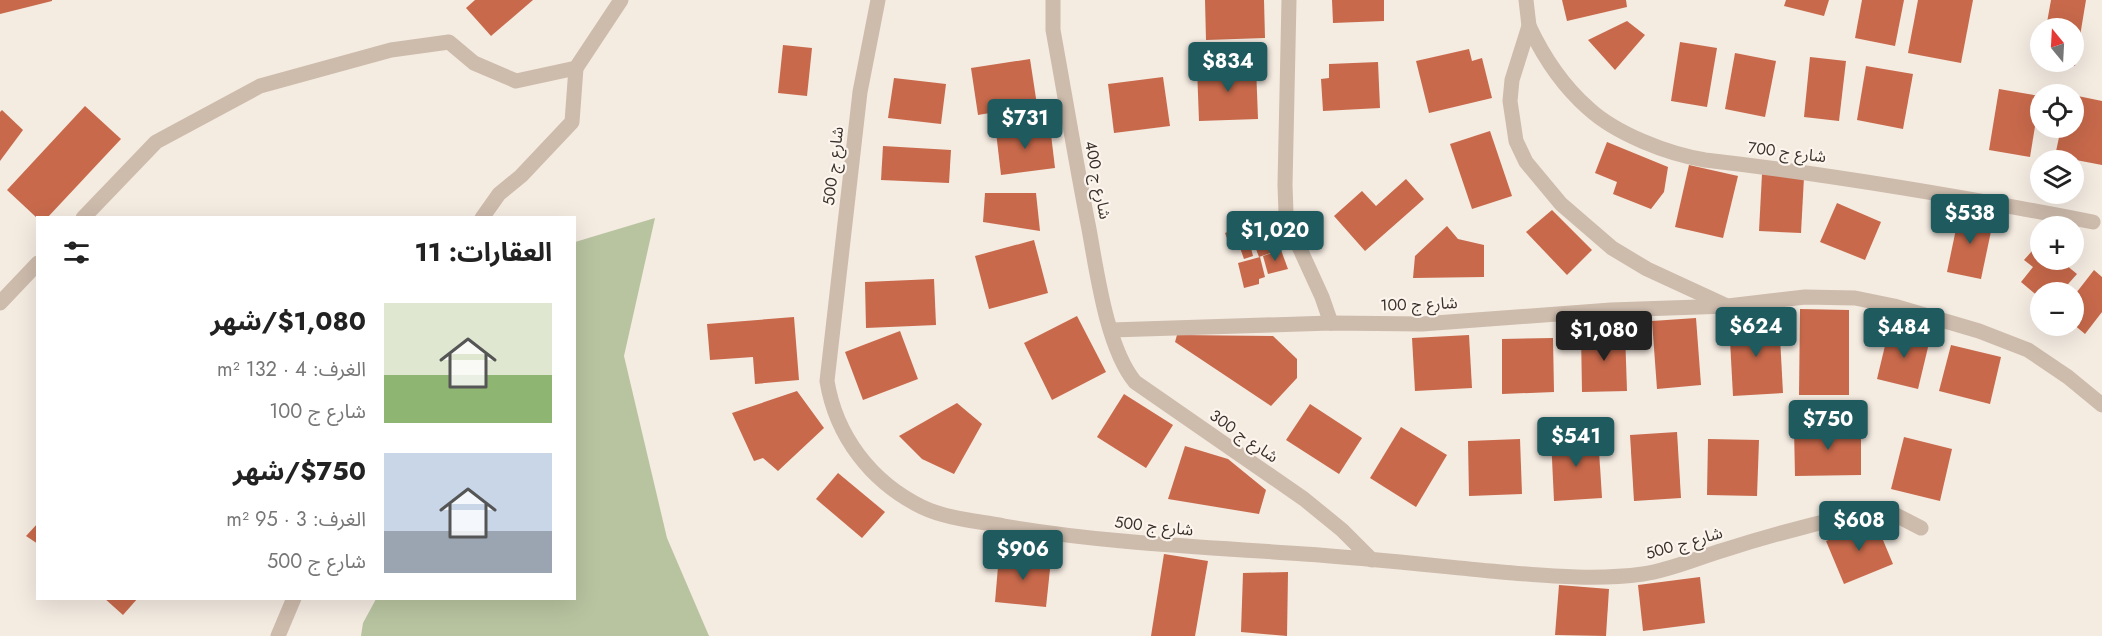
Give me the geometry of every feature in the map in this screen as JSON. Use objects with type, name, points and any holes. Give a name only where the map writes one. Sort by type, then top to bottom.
[{"type":"street","points":[[483,216],[499,194],[521,176],[572,122],[576,68],[621,0]]},
{"type":"street","name":"شارع ج 500","points":[[878,0],[860,92],[827,381],[830,400],[837,419],[849,442],[864,463],[896,491],[923,508],[958,518],[1038,532],[1200,548],[1304,554],[1594,578],[1644,574],[1666,569],[1727,549],[1872,511],[1892,513],[1921,528]]},
{"type":"street","name":"شارع ج 400","points":[[1053,0],[1053,30],[1077,166],[1099,282],[1112,330]]},
{"type":"street","points":[[1289,0],[1286,213],[1331,323]]},
{"type":"street","points":[[1526,0],[1529,26],[1512,80],[1510,101],[1516,141],[1526,162],[1561,204],[1612,248],[1647,270],[1728,306]]},
{"type":"street","name":"شارع ج 700","points":[[1529,26],[1540,49],[1587,107],[1617,127],[1680,156],[1858,179],[1962,196],[2093,222]]},
{"type":"street","points":[[85,216],[156,142],[260,86],[391,50],[449,42],[474,63],[516,81],[576,68]]},
{"type":"street","points":[[0,303],[36,265]]},
{"type":"street","name":"شارع ج 100","points":[[1112,330],[1331,323],[1422,324],[1611,310],[1728,306],[1805,297],[1855,298],[1894,306],[1979,331],[2028,350],[2068,377],[2102,405]]},
{"type":"street","name":"شارع ج 300","points":[[1112,330],[1126,370],[1136,382],[1304,499],[1342,530],[1372,560]]},
{"type":"street","points":[[278,636],[293,600]]},
{"type":"green space","points":[[655,218],[624,356],[667,538],[709,636],[361,636],[363,623],[375,600],[576,600],[576,242]]},
{"type":"building","points":[[0,0],[52,0],[52,1],[0,14]]},
{"type":"building","points":[[475,0],[533,0],[491,36],[466,8]]},
{"type":"building","points":[[1205,0],[1264,0],[1265,38],[1206,40]]},
{"type":"building","points":[[1332,0],[1384,0],[1384,21],[1333,23]]},
{"type":"building","points":[[1562,0],[1626,0],[1627,7],[1567,21]]},
{"type":"building","points":[[1786,0],[1829,0],[1824,16],[1784,6]]},
{"type":"building","points":[[1862,0],[1904,0],[1895,46],[1855,38]]},
{"type":"building","points":[[1918,0],[1973,0],[1961,63],[1908,53]]},
{"type":"building","points":[[2051,0],[2086,0],[2083,18],[2048,18]]},
{"type":"building","points":[[1627,21],[1645,35],[1615,70],[1588,40]]},
{"type":"building","points":[[1680,42],[1717,48],[1707,107],[1671,101]]},
{"type":"building","points":[[783,45],[812,48],[807,96],[778,93]]},
{"type":"building","points":[[1469,49],[1472,61],[1482,58],[1492,98],[1429,113],[1416,61]]},
{"type":"building","points":[[1735,53],[1776,61],[1765,117],[1725,109]]},
{"type":"building","points":[[1810,57],[1846,61],[1839,121],[1804,117]]},
{"type":"building","points":[[1030,59],[1037,105],[978,115],[971,68]]},
{"type":"building","points":[[1378,62],[1380,108],[1323,111],[1321,79],[1329,78],[1329,64]]},
{"type":"building","points":[[1256,66],[1258,119],[1199,121],[1197,68]]},
{"type":"building","points":[[1866,66],[1913,74],[1903,129],[1857,120]]},
{"type":"building","points":[[1163,77],[1170,126],[1114,133],[1108,84]]},
{"type":"building","points":[[894,78],[946,84],[941,124],[888,118]]},
{"type":"building","points":[[1999,89],[2030,94],[2030,138],[2033,138],[2030,157],[1989,150]]},
{"type":"building","points":[[2084,97],[2102,101],[2102,165],[2084,162],[2084,150],[2056,150],[2059,138],[2084,138]]},
{"type":"building","points":[[85,106],[121,139],[49,216],[36,217],[7,190]]},
{"type":"building","points":[[2,110],[23,130],[0,161],[0,112]]},
{"type":"building","points":[[1050,126],[1055,168],[1001,175],[996,132]]},
{"type":"building","points":[[1490,131],[1512,196],[1472,209],[1450,144]]},
{"type":"building","points":[[1607,142],[1668,167],[1664,192],[1651,209],[1613,194],[1617,182],[1595,173]]},
{"type":"building","points":[[883,146],[951,150],[949,183],[881,180]]},
{"type":"building","points":[[1689,165],[1738,176],[1723,238],[1675,227]]},
{"type":"building","points":[[1762,174],[1804,177],[1801,233],[1759,231]]},
{"type":"building","points":[[1406,179],[1424,199],[1365,251],[1334,216],[1362,191],[1376,206]]},
{"type":"building","points":[[985,193],[1036,193],[1040,231],[983,222]]},
{"type":"building","points":[[1837,203],[1881,222],[1865,260],[1820,242]]},
{"type":"building","points":[[1552,210],[1592,250],[1567,275],[1526,232]]},
{"type":"building","points":[[1960,210],[1994,217],[1981,279],[1947,272]]},
{"type":"building","points":[[1245,224],[1263,225],[1268,243],[1256,247]]},
{"type":"building","points":[[1243,226],[1246,239],[1230,246],[1225,233]]},
{"type":"building","points":[[1447,226],[1458,239],[1484,245],[1484,277],[1413,278],[1415,256]]},
{"type":"building","points":[[1034,240],[1048,293],[989,309],[975,256]]},
{"type":"building","points":[[1249,240],[1253,256],[1244,259],[1239,245]]},
{"type":"building","points":[[1273,244],[1276,251],[1259,257],[1256,249]]},
{"type":"building","points":[[1281,250],[1288,269],[1268,274],[1263,256]]},
{"type":"building","points":[[2030,253],[2030,265],[2024,260]]},
{"type":"building","points":[[1260,257],[1265,277],[1259,279],[1259,284],[1244,288],[1238,263]]},
{"type":"building","points":[[2031,270],[2072,270],[2077,274],[2070,282],[2030,282],[2030,290],[2021,282]]},
{"type":"building","points":[[2094,270],[2102,277],[2102,312],[2085,334],[2084,333],[2084,283]]},
{"type":"building","points":[[934,279],[936,325],[866,328],[865,282]]},
{"type":"building","points":[[1800,309],[1849,310],[1849,395],[1799,395]]},
{"type":"building","points":[[1077,316],[1106,372],[1052,400],[1024,343]]},
{"type":"building","points":[[794,317],[799,380],[755,384],[753,357],[710,360],[707,324]]},
{"type":"building","points":[[1696,318],[1701,385],[1657,389],[1652,321]]},
{"type":"building","points":[[1779,319],[1783,393],[1733,396],[1729,322]]},
{"type":"building","points":[[1889,329],[1930,339],[1918,389],[1877,379]]},
{"type":"building","points":[[900,331],[918,379],[863,400],[845,352]]},
{"type":"building","points":[[1625,332],[1627,391],[1582,392],[1581,333]]},
{"type":"building","points":[[1177,335],[1273,336],[1297,359],[1297,378],[1271,406],[1175,342]]},
{"type":"building","points":[[1469,335],[1472,388],[1415,391],[1412,338]]},
{"type":"building","points":[[1553,338],[1554,392],[1502,394],[1502,339]]},
{"type":"building","points":[[1951,345],[2001,357],[1990,404],[1939,391]]},
{"type":"building","points":[[797,391],[824,428],[778,471],[763,458],[754,461],[732,413]]},
{"type":"building","points":[[1124,394],[1173,425],[1146,468],[1097,437]]},
{"type":"building","points":[[957,403],[982,424],[954,474],[922,459],[899,436]]},
{"type":"building","points":[[1310,404],[1362,438],[1339,474],[1286,440]]},
{"type":"building","points":[[1401,427],[1447,455],[1416,507],[1370,478]]},
{"type":"building","points":[[1861,427],[1861,475],[1795,476],[1794,428]]},
{"type":"building","points":[[1677,432],[1681,498],[1634,501],[1630,435]]},
{"type":"building","points":[[1598,435],[1602,498],[1554,501],[1551,438]]},
{"type":"building","points":[[1904,437],[1952,449],[1940,501],[1891,489]]},
{"type":"building","points":[[1520,439],[1522,494],[1469,496],[1468,441]]},
{"type":"building","points":[[1708,439],[1759,440],[1757,496],[1707,495]]},
{"type":"building","points":[[1185,446],[1228,459],[1266,490],[1259,514],[1168,499]]},
{"type":"building","points":[[838,473],[885,512],[862,538],[816,499]]},
{"type":"building","points":[[1875,521],[1893,564],[1844,584],[1826,541]]},
{"type":"building","points":[[36,525],[36,543],[26,536]]},
{"type":"building","points":[[1164,554],[1208,561],[1195,636],[1151,636]]},
{"type":"building","points":[[999,555],[1051,560],[1046,607],[995,602]]},
{"type":"building","points":[[1288,572],[1287,636],[1241,632],[1243,573]]},
{"type":"building","points":[[1700,577],[1705,623],[1643,631],[1638,585]]},
{"type":"building","points":[[1559,585],[1609,589],[1606,636],[1555,635]]},
{"type":"building","points":[[106,600],[136,600],[123,615]]}]
